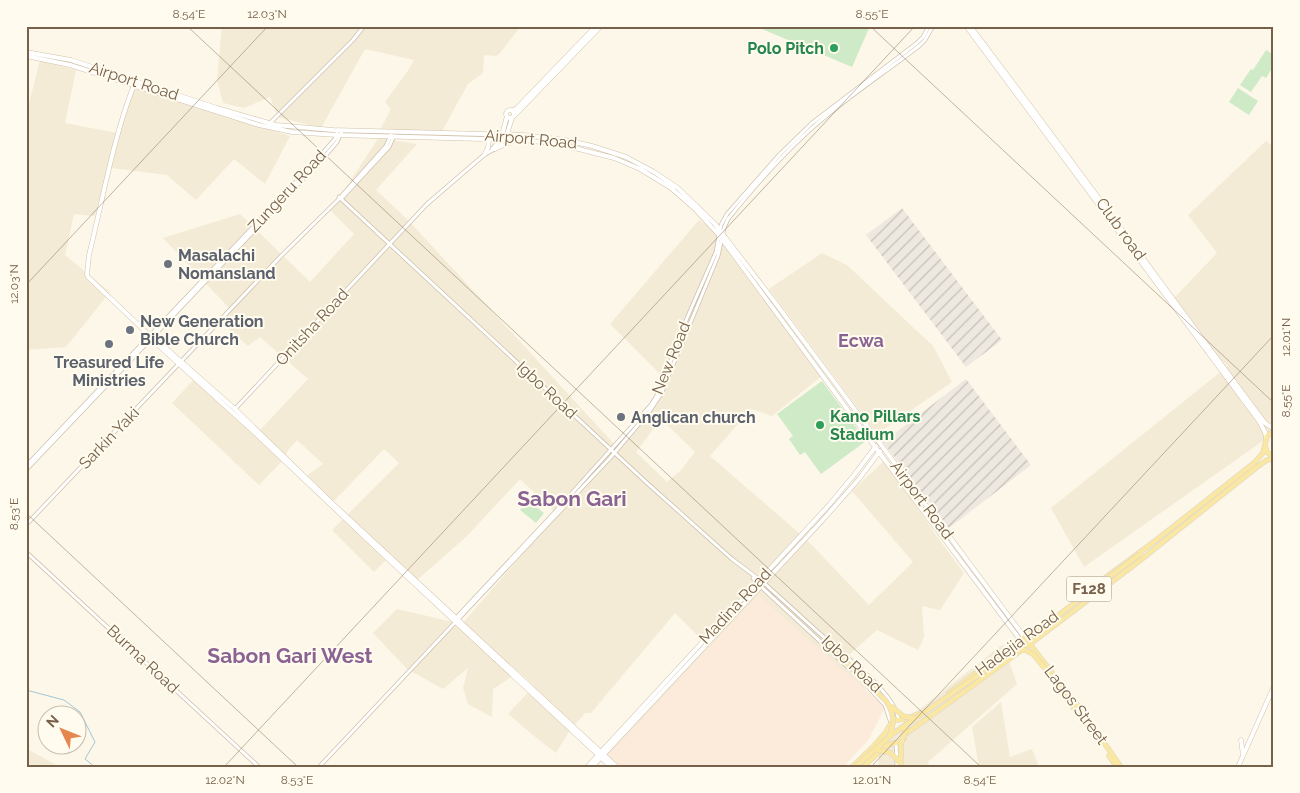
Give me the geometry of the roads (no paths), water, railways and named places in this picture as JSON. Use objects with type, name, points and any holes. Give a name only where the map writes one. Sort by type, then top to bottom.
[{"type":"main road","points":[[504,137],[508,111],[517,108],[596,26]]},
{"type":"main road","points":[[504,137],[513,117],[601,26]]},
{"type":"main road","points":[[966,26],[1238,390],[1265,423],[1274,430]]},
{"type":"main road","name":"Club road","points":[[970,26],[1031,106],[1136,254]]},
{"type":"main road","name":"Airport Road","points":[[26,54],[71,60],[270,124],[339,133]]},
{"type":"main road","name":"Airport Road","points":[[26,54],[70,65],[269,128],[305,133],[542,137],[574,142],[626,157],[641,167]]},
{"type":"main road","points":[[134,85],[126,104],[118,135],[89,255],[87,274],[91,280],[349,520]]},
{"type":"main road","points":[[512,111],[513,117]]},
{"type":"main road","points":[[507,116],[513,117]]},
{"type":"main road","name":"Airport Road","points":[[393,134],[489,139],[504,137],[539,140],[579,148],[641,167],[665,178],[678,188],[707,215],[875,447],[1023,639]]},
{"type":"main road","points":[[484,155],[488,148],[489,139]]},
{"type":"main road","points":[[492,150],[516,139]]},
{"type":"main road","name":"Airport Road","points":[[721,234],[882,447],[1023,639]]},
{"type":"main road","points":[[180,363],[235,409],[455,621],[617,767]]},
{"type":"main road","points":[[1238,390],[1265,432],[1267,452],[1274,458]]},
{"type":"main road","name":"F128","points":[[1265,442],[1274,430]]},
{"type":"main road","name":"Madina Road","points":[[587,767],[723,625],[846,485],[878,442]]},
{"type":"main road","name":"Hadejia Road","points":[[907,730],[1028,646],[1254,463],[1262,453],[1265,442]]},
{"type":"main road","name":"Madina Road","points":[[760,583],[850,488],[882,447]]},
{"type":"main road","name":"Hadejia Road","points":[[900,720],[919,714],[1151,547],[1257,467],[1267,460],[1274,458]]},
{"type":"main road","points":[[861,767],[878,750],[952,698],[1151,547]]},
{"type":"main road","points":[[854,767],[889,737],[980,674],[1141,555]]},
{"type":"main road","points":[[1023,639],[1028,646]]},
{"type":"main road","points":[[828,644],[878,690],[898,713],[916,719]]},
{"type":"main road","name":"Lagos Street","points":[[1028,646],[1117,767]]},
{"type":"main road","name":"Lagos Street","points":[[1028,646],[1081,710],[1121,767]]},
{"type":"main road","points":[[1015,651],[1025,650],[1033,654],[1067,695],[1073,706]]},
{"type":"main road","points":[[837,651],[886,700],[892,710],[894,720],[889,737]]},
{"type":"main road","points":[[1240,767],[1243,755],[1274,686]]},
{"type":"main road","points":[[900,720],[906,724],[907,730],[901,744],[900,767]]},
{"type":"main road","name":"F128","points":[[891,723],[900,720]]},
{"type":"main road","points":[[854,767],[886,732],[891,723]]},
{"type":"main road","name":"F128","points":[[903,740],[907,730]]},
{"type":"main road","points":[[886,732],[887,738],[894,743]]},
{"type":"main road","points":[[861,767],[882,749],[903,740]]},
{"type":"main road","points":[[1241,740],[1243,755]]},
{"type":"main road","points":[[878,750],[892,753],[898,759],[900,767]]},
{"type":"main road","points":[[601,754],[611,767]]},
{"type":"main road","name":"Madina Road","points":[[592,767],[601,754]]},
{"type":"street","points":[[270,124],[353,40],[364,26]]},
{"type":"street","points":[[924,39],[929,26]]},
{"type":"street","points":[[924,39],[933,26]]},
{"type":"street","name":"New Road","points":[[319,767],[613,451],[656,400],[716,252],[725,223],[732,214],[783,156],[806,134],[924,39]]},
{"type":"street","points":[[150,335],[308,174],[337,142],[339,133]]},
{"type":"street","name":"Zungeru Road","points":[[26,468],[328,148],[339,133]]},
{"type":"street","name":"Sarkin Yaki","points":[[26,525],[274,263],[340,198],[386,146],[393,134]]},
{"type":"street","points":[[492,150],[504,137]]},
{"type":"street","name":"Onitsha Road","points":[[235,409],[432,199],[492,150]]},
{"type":"street","name":"Igbo Road","points":[[340,198],[647,483],[884,694],[894,706],[900,720]]},
{"type":"street","name":"Burma Road","points":[[26,552],[259,767]]},
{"type":"street","name":"Igbo Road","points":[[828,644],[880,698],[891,723]]},
{"type":"street","points":[[900,767],[903,740]]},
{"type":"street","points":[[894,743],[900,767]]},
{"type":"waterway","points":[[26,690],[64,700],[80,712],[95,742],[85,759],[95,767]]},
{"type":"place","name":"Polo Pitch","points":[[834,48]]},
{"type":"place","name":"Masalachi Nomansland","points":[[168,264]]},
{"type":"place","name":"New Generation Bible Church","points":[[130,330]]},
{"type":"place","name":"Treasured Life Ministries","points":[[109,344]]},
{"type":"place","name":"Anglican church","points":[[621,417]]},
{"type":"place","name":"Kano Pillars Stadium","points":[[820,425]]},
{"type":"district","name":"Ecwa","points":[[861,340]]},
{"type":"district","name":"Sabon Gari","points":[[572,498]]},
{"type":"district","name":"Sabon Gari West","points":[[290,655]]}]
